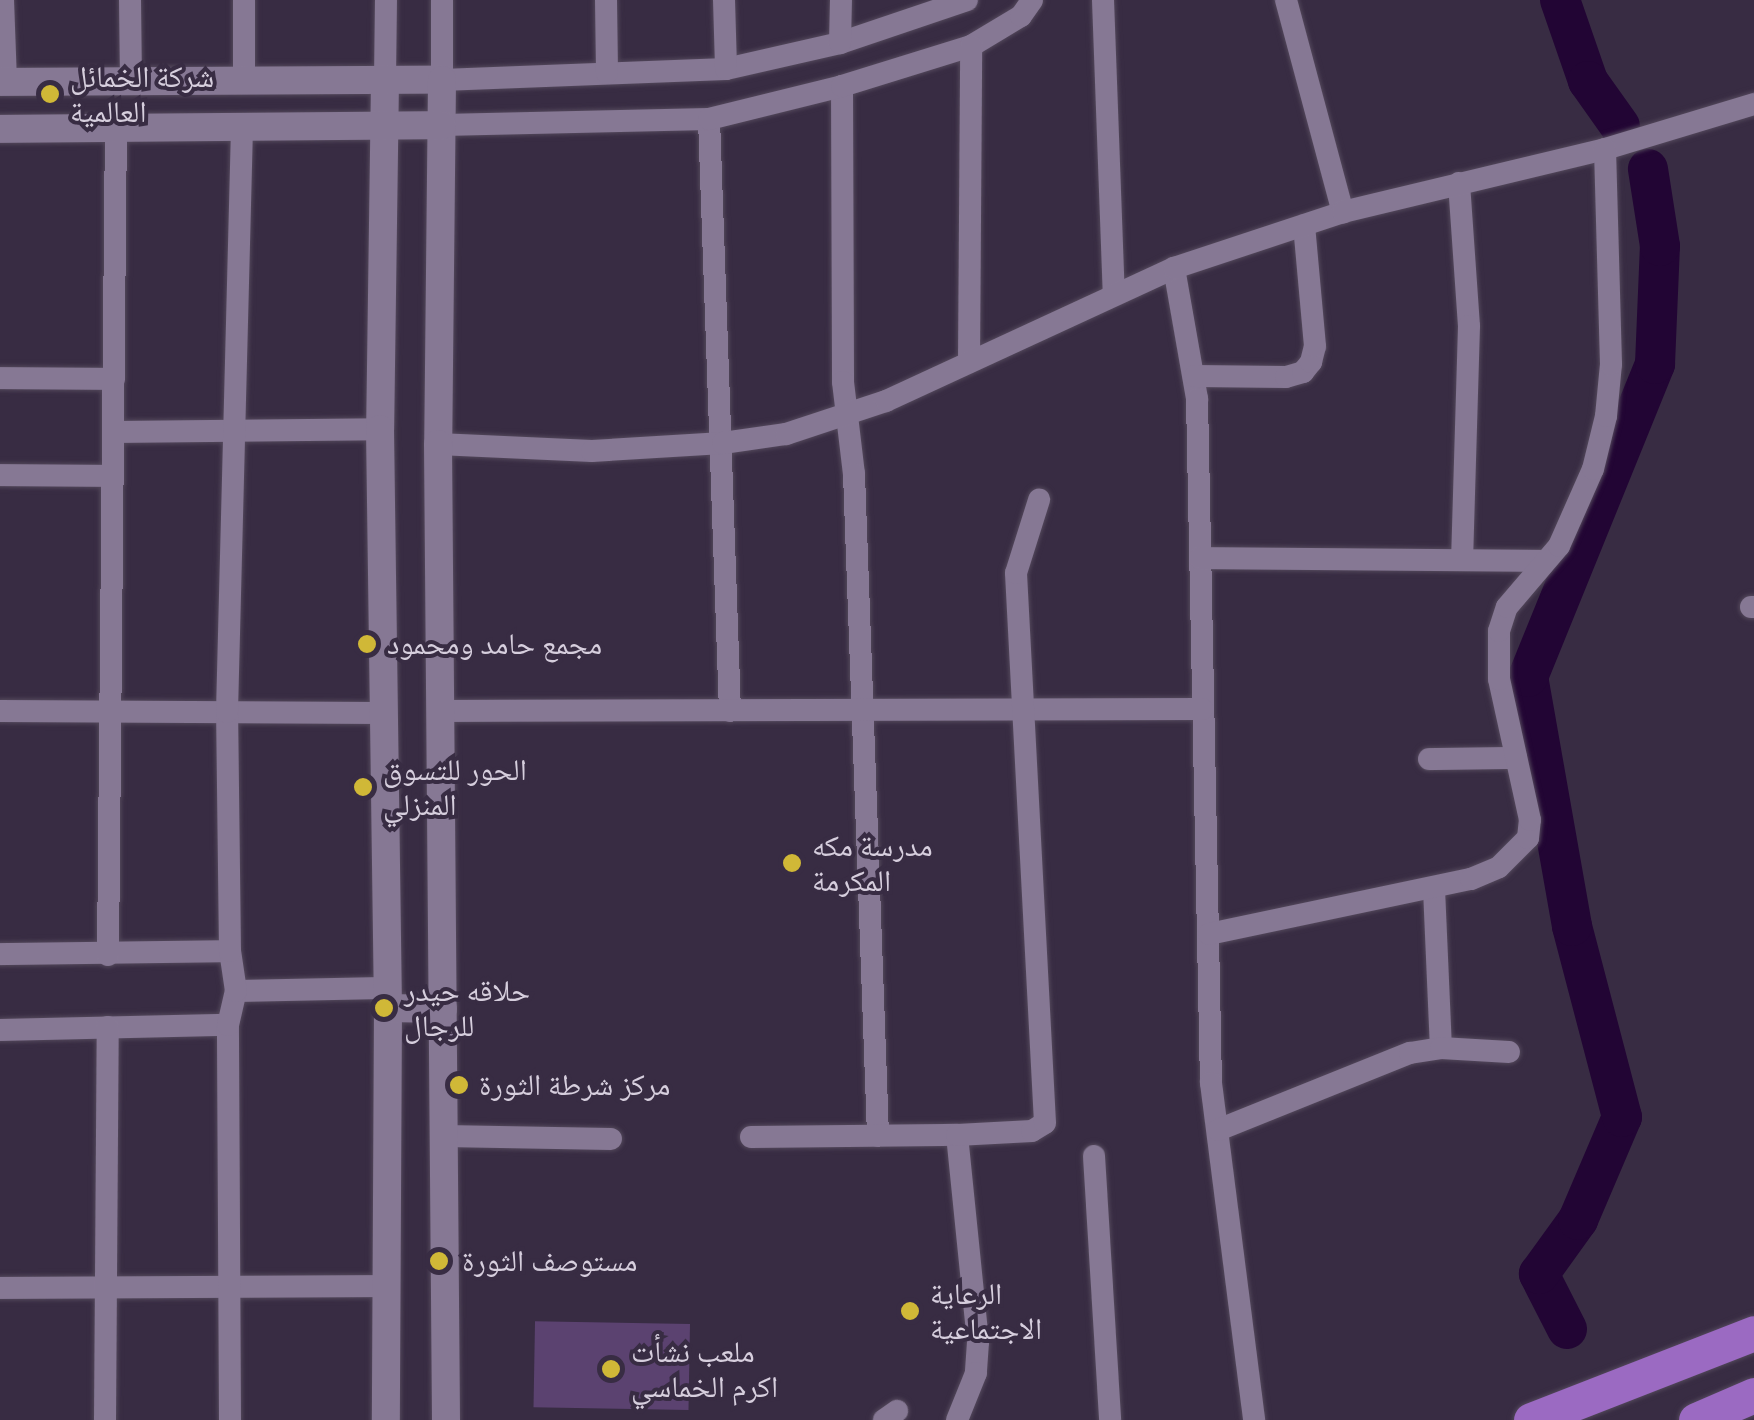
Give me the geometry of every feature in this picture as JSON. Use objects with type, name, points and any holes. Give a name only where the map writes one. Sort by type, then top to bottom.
[{"type":"highway","points":[[1531,1420],[1754,1333]]},
{"type":"highway","points":[[1696,1420],[1754,1395]]},
{"type":"street","points":[[3,0],[3,82],[442,80],[726,69],[840,43],[967,0]]},
{"type":"street","points":[[130,0],[131,82]]},
{"type":"street","points":[[244,0],[244,81]]},
{"type":"street","points":[[386,0],[380,430],[386,1420]]},
{"type":"street","points":[[442,0],[438,444],[446,1420]]},
{"type":"street","points":[[606,0],[607,73]]},
{"type":"street","points":[[724,0],[726,69]]},
{"type":"street","points":[[840,43],[841,0]]},
{"type":"street","points":[[0,129],[709,119],[842,86],[971,46],[1021,16],[1032,0]]},
{"type":"street","points":[[1103,0],[1114,294]]},
{"type":"street","points":[[1286,0],[1343,212]]},
{"type":"street","points":[[968,362],[971,46]]},
{"type":"street","points":[[842,86],[846,415],[854,474],[878,1136]]},
{"type":"street","points":[[438,444],[592,451],[724,443],[786,434],[846,415],[1174,268],[1343,212],[1605,149],[1754,104]]},
{"type":"street","points":[[709,119],[724,443],[730,711]]},
{"type":"street","points":[[230,1420],[228,1025],[236,991],[230,951],[227,712],[242,127]]},
{"type":"street","points":[[108,955],[116,128]]},
{"type":"street","points":[[1209,934],[1434,889],[1499,866],[1528,838],[1530,820],[1499,680],[1498,631],[1507,607],[1559,546],[1593,469],[1606,416],[1611,364],[1605,149]]},
{"type":"street","points":[[1458,183],[1468,326],[1462,558]]},
{"type":"street","points":[[1196,376],[1286,377],[1303,372],[1312,362],[1315,346],[1304,225]]},
{"type":"street","points":[[1174,268],[1196,376],[1210,1082],[1254,1420]]},
{"type":"street","points":[[0,378],[114,380]]},
{"type":"street","points":[[113,432],[380,430]]},
{"type":"street","points":[[0,474],[112,476]]},
{"type":"street","points":[[751,1137],[958,1135],[1032,1131],[1045,1122],[1016,573],[1039,500]]},
{"type":"street","points":[[1200,558],[1545,561]]},
{"type":"street","points":[[439,711],[1202,709]]},
{"type":"street","points":[[0,711],[381,713]]},
{"type":"street","points":[[1429,759],[1516,758]]},
{"type":"street","points":[[1434,889],[1441,1048]]},
{"type":"street","points":[[0,954],[230,951]]},
{"type":"street","points":[[236,991],[386,998],[443,1010]]},
{"type":"street","points":[[0,1030],[228,1025]]},
{"type":"street","points":[[104,1420],[108,1027]]},
{"type":"street","points":[[1218,1130],[1410,1053],[1441,1048],[1508,1052]]},
{"type":"street","points":[[958,1135],[978,1342],[976,1373],[958,1420]]},
{"type":"street","points":[[444,1136],[611,1139]]},
{"type":"street","points":[[1094,1156],[1110,1420]]},
{"type":"street","points":[[0,1288],[386,1286]]},
{"type":"shaded area","name":"ملعب نشأت اكرم الخماسي","points":[[535,1321],[690,1324],[688,1410],[534,1407]]},
{"type":"waterway","points":[[1560,0],[1588,81],[1620,126]]},
{"type":"waterway","points":[[1567,1329],[1539,1274],[1578,1220],[1622,1117],[1572,926],[1528,677],[1655,364],[1660,246],[1648,169]]},
{"type":"place","name":"شركة الخمائل العالمية","points":[[50,94]]},
{"type":"place","name":"مجمع حامد ومحمود","points":[[367,644]]},
{"type":"place","name":"الحور للتسوق المنزلي","points":[[363,787]]},
{"type":"place","name":"مدرسة مكه المكرمة","points":[[792,863]]},
{"type":"place","name":"حلاقه حيدر للرجال","points":[[384,1008]]},
{"type":"place","name":"مركز شرطة الثورة","points":[[459,1085]]},
{"type":"place","name":"مستوصف الثورة","points":[[439,1261]]},
{"type":"place","name":"الرعاية الاجتماعية","points":[[910,1311]]},
{"type":"place","name":"ملعب نشأت اكرم الخماسي","points":[[611,1369]]}]
